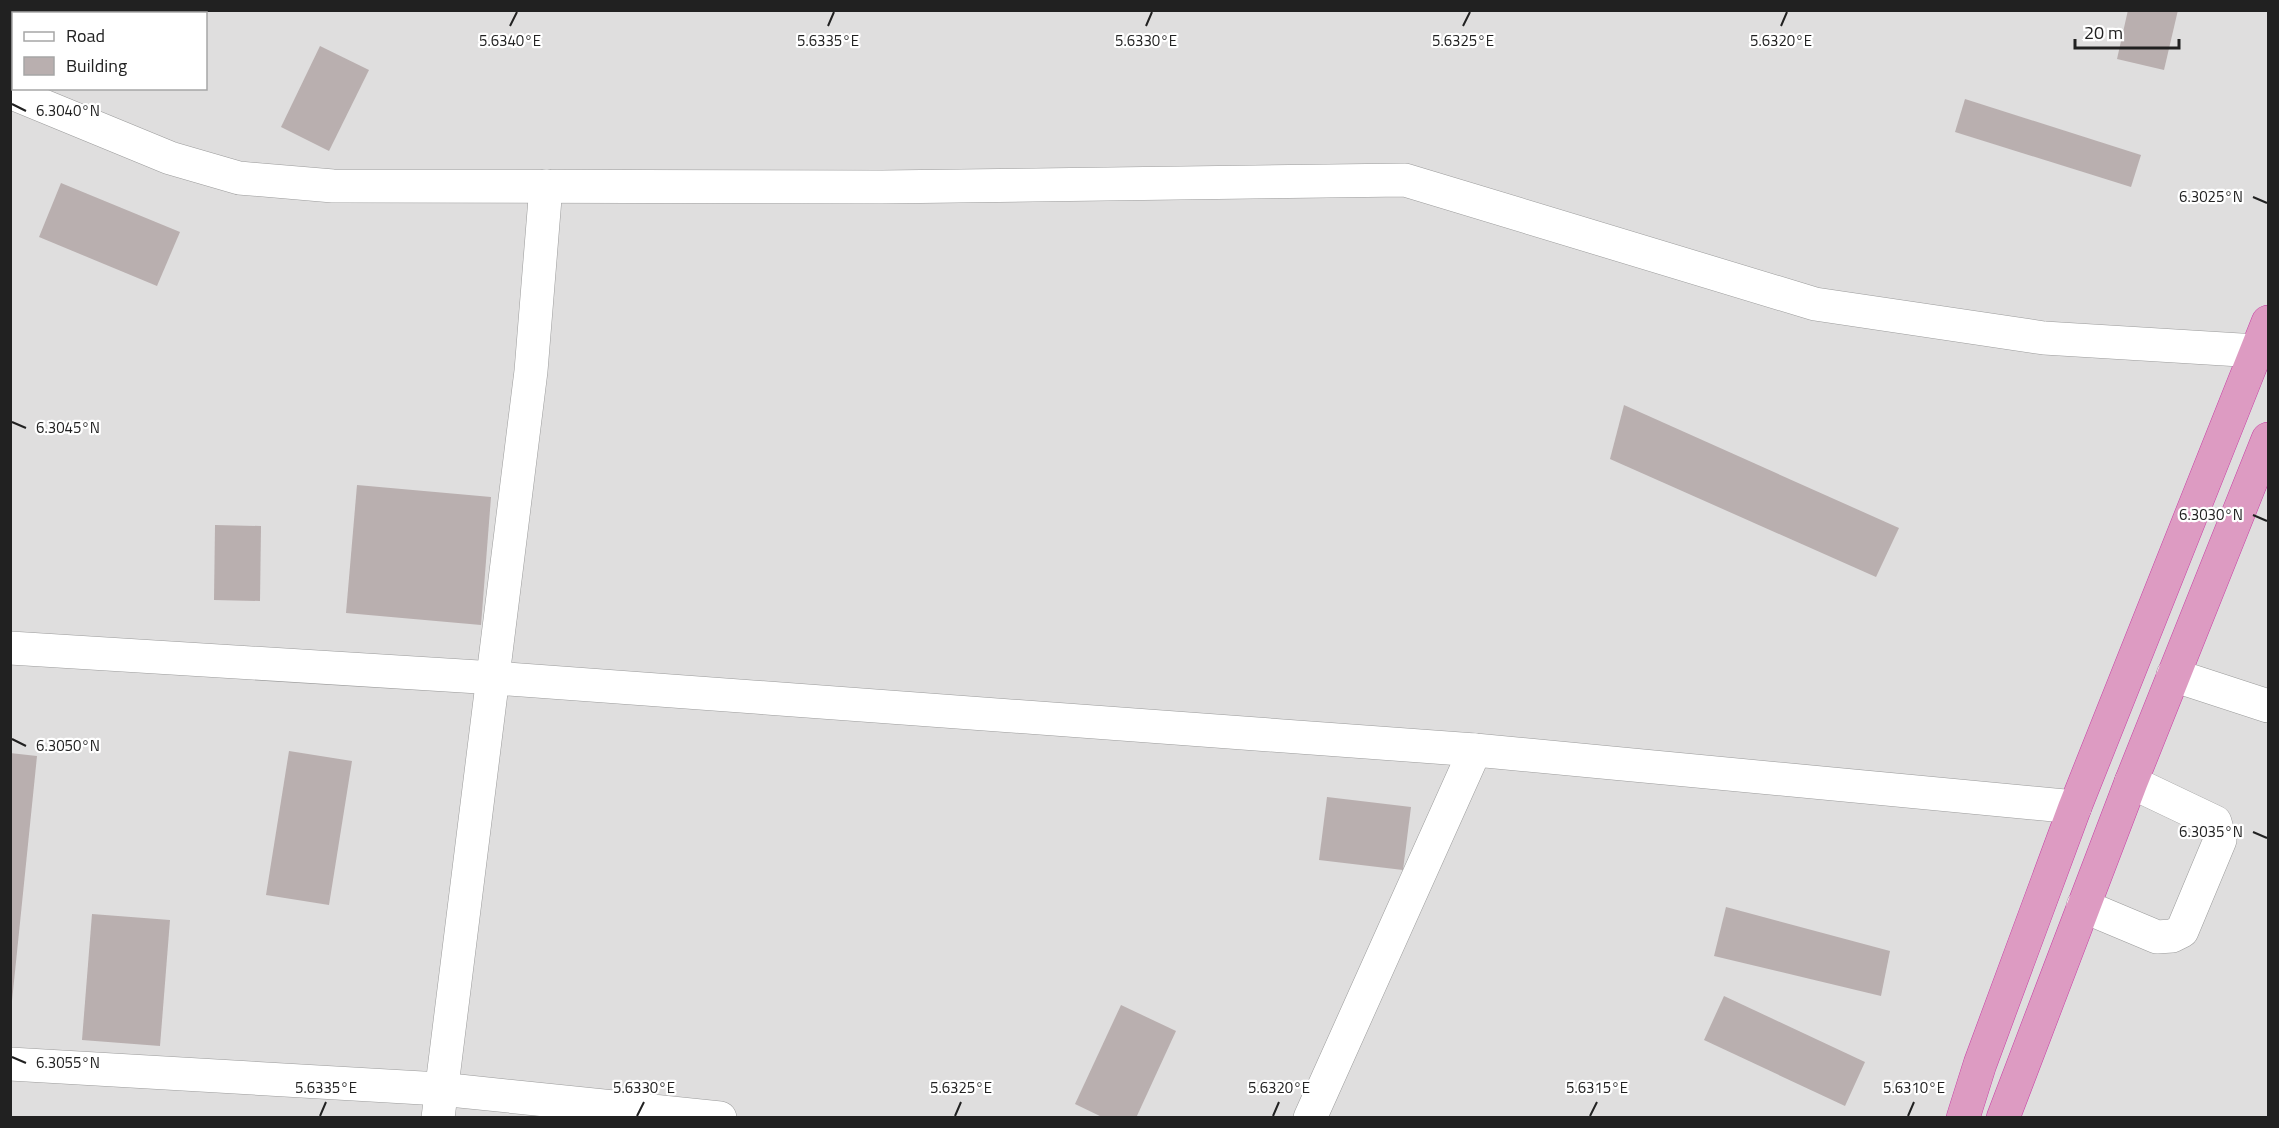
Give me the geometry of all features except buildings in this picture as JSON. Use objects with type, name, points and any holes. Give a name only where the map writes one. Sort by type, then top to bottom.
[{"type":"highway","points":[[1963,1118],[1980,1064],[2075,807],[2263,336]]},
{"type":"highway","points":[[2003,1118],[2130,782],[2268,439]]},
{"type":"street","points":[[12,92],[170,158],[239,178],[333,186],[882,187],[1405,180],[1815,304],[2044,338],[2263,336]]},
{"type":"street","points":[[439,1103],[495,678],[531,371],[546,186]]},
{"type":"street","points":[[10,648],[495,678],[1475,750],[2075,807]]},
{"type":"street","points":[[2173,675],[2268,706]]},
{"type":"street","points":[[1310,1118],[1475,750]]},
{"type":"street","points":[[2083,906],[2157,937],[2172,936],[2182,931],[2202,889],[2220,840],[2215,822],[2130,782]]},
{"type":"street","points":[[10,1064],[439,1103],[720,1118]]},
{"type":"shaded area","points":[[11,11],[2268,11],[2268,1117],[11,1117]]}]
